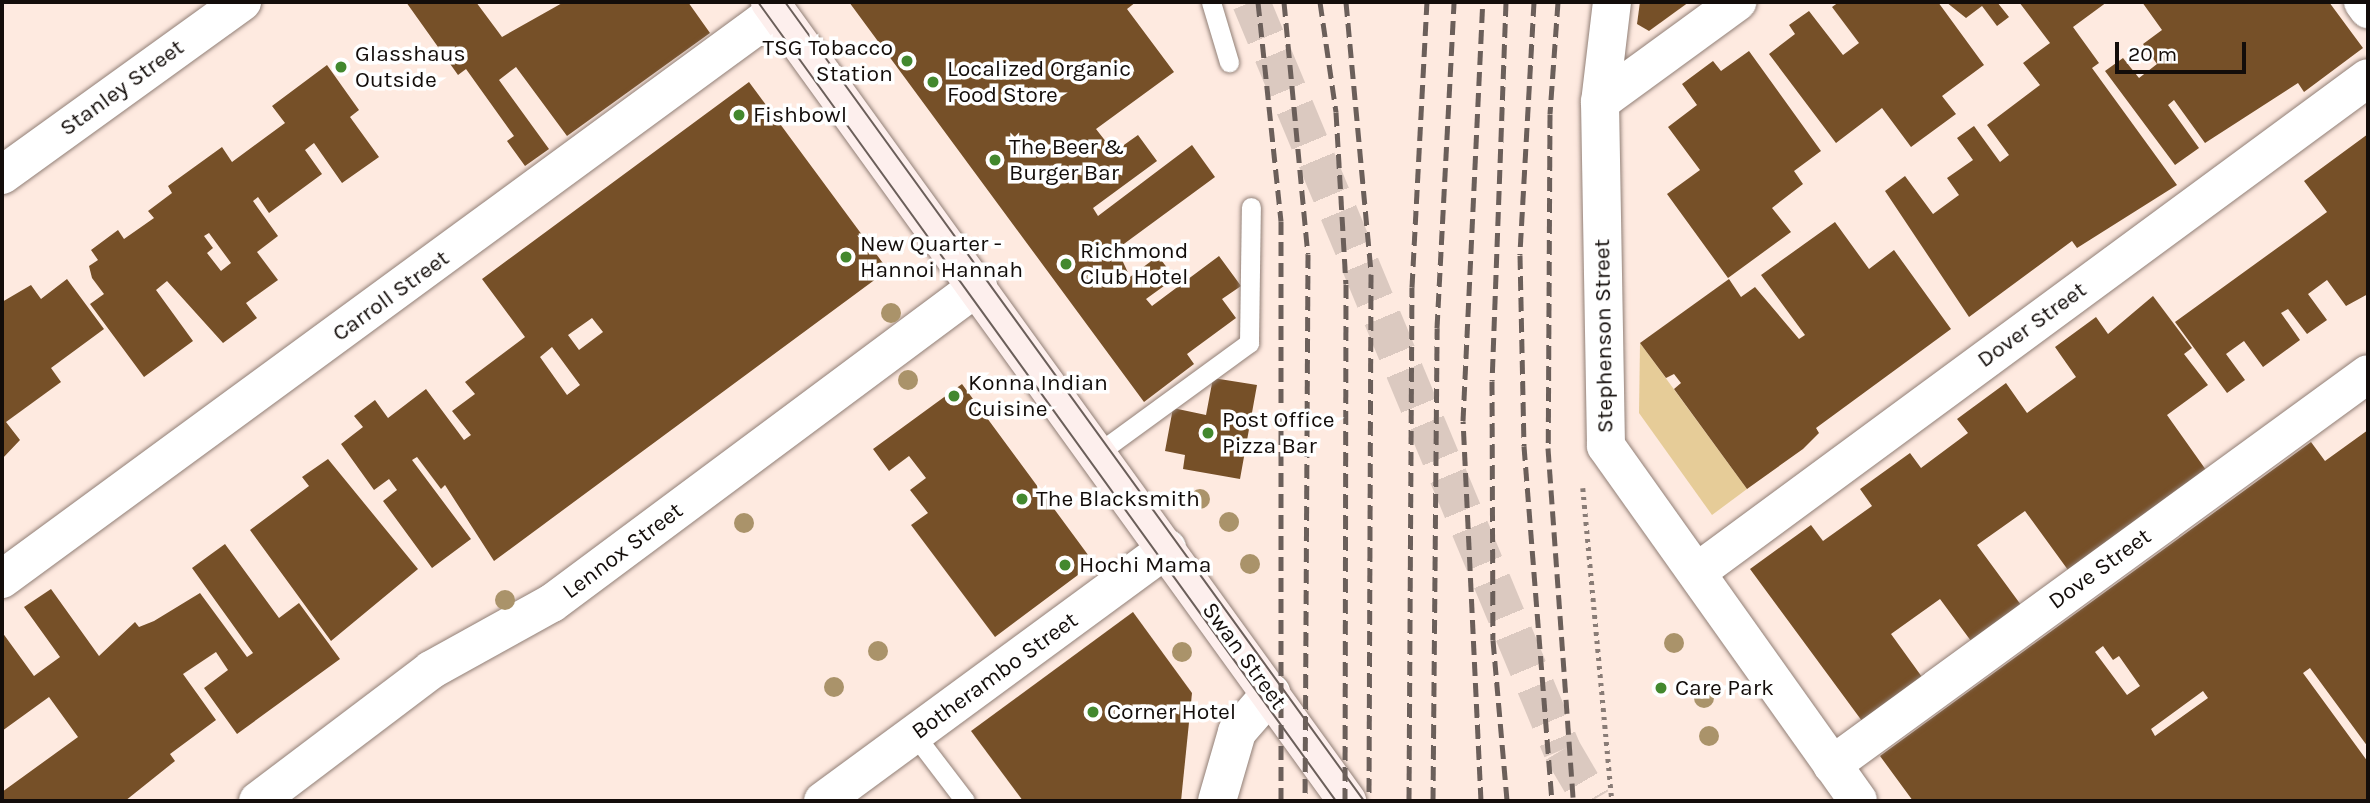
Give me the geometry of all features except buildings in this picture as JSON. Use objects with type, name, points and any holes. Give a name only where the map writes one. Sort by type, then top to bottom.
[{"type":"main road","name":"Swan Street","points":[[774,6],[1347,801]]},
{"type":"street","name":"Stanley Street","points":[[2,175],[242,2]]},
{"type":"street","name":"Stephenson Street","points":[[1612,2],[1600,102],[1606,446],[1858,801]]},
{"type":"street","points":[[1600,102],[1737,2]]},
{"type":"street","points":[[2363,2],[2368,9]]},
{"type":"street","name":"Carroll Street","points":[[2,579],[774,6]]},
{"type":"street","name":"Dover Street","points":[[1697,572],[2368,78]]},
{"type":"street","name":"Lennox Street","points":[[258,801],[431,670],[552,603],[978,286]]},
{"type":"street","name":"Dove Street","points":[[1832,765],[2368,374]]},
{"type":"street","name":"Botherambo Street","points":[[822,801],[1167,548]]},
{"type":"street","points":[[1217,801],[1237,732],[1271,693]]},
{"type":"lane","points":[[1211,2],[1228,62]]},
{"type":"lane","points":[[1098,453],[1249,343],[1251,207]]},
{"type":"lane","points":[[914,734],[965,801]]},
{"type":"path","points":[[1583,484],[1612,801]]},
{"type":"shaded area","points":[[1640,343],[1747,489],[1712,515],[1639,413]]},
{"type":"tunnel","points":[[1251,2],[1562,750],[1592,801]]},
{"type":"tram line","points":[[758,2],[1336,801]]},
{"type":"tram line","points":[[785,2],[1364,801]]},
{"type":"railway","points":[[1258,2],[1281,221],[1281,801]]},
{"type":"railway","points":[[1284,2],[1308,254],[1305,801]]},
{"type":"railway","points":[[1320,2],[1336,112],[1346,284],[1345,801]]},
{"type":"railway","points":[[1346,2],[1371,274],[1369,801]]},
{"type":"railway","points":[[1409,801],[1412,287],[1427,2]]},
{"type":"railway","points":[[1433,801],[1437,328],[1454,2]]},
{"type":"railway","points":[[1481,801],[1463,421],[1483,2]]},
{"type":"railway","points":[[1506,2],[1492,381],[1493,640],[1507,801]]},
{"type":"railway","points":[[1534,2],[1520,255],[1524,446],[1552,801]]},
{"type":"railway","points":[[1558,2],[1550,114],[1548,448],[1573,801]]},
{"type":"place","name":"TSG Tobacco Station","points":[[907,61]]},
{"type":"place","name":"Glasshaus Outside","points":[[341,67]]},
{"type":"place","name":"Localized Organic Food Store","points":[[933,82]]},
{"type":"place","name":"Fishbowl","points":[[739,115]]},
{"type":"place","name":"The Beer & Burger Bar","points":[[995,160]]},
{"type":"place","name":"New Quarter - Hannoi Hannah","points":[[846,257]]},
{"type":"place","name":"Richmond Club Hotel","points":[[1066,264]]},
{"type":"place","name":"Konna Indian Cuisine","points":[[954,396]]},
{"type":"place","name":"Post Office Pizza Bar","points":[[1208,433]]},
{"type":"place","name":"The Blacksmith","points":[[1022,499]]},
{"type":"place","name":"Hochi Mama","points":[[1065,565]]},
{"type":"place","name":"Care Park","points":[[1661,688]]},
{"type":"place","name":"Corner Hotel","points":[[1093,712]]}]
